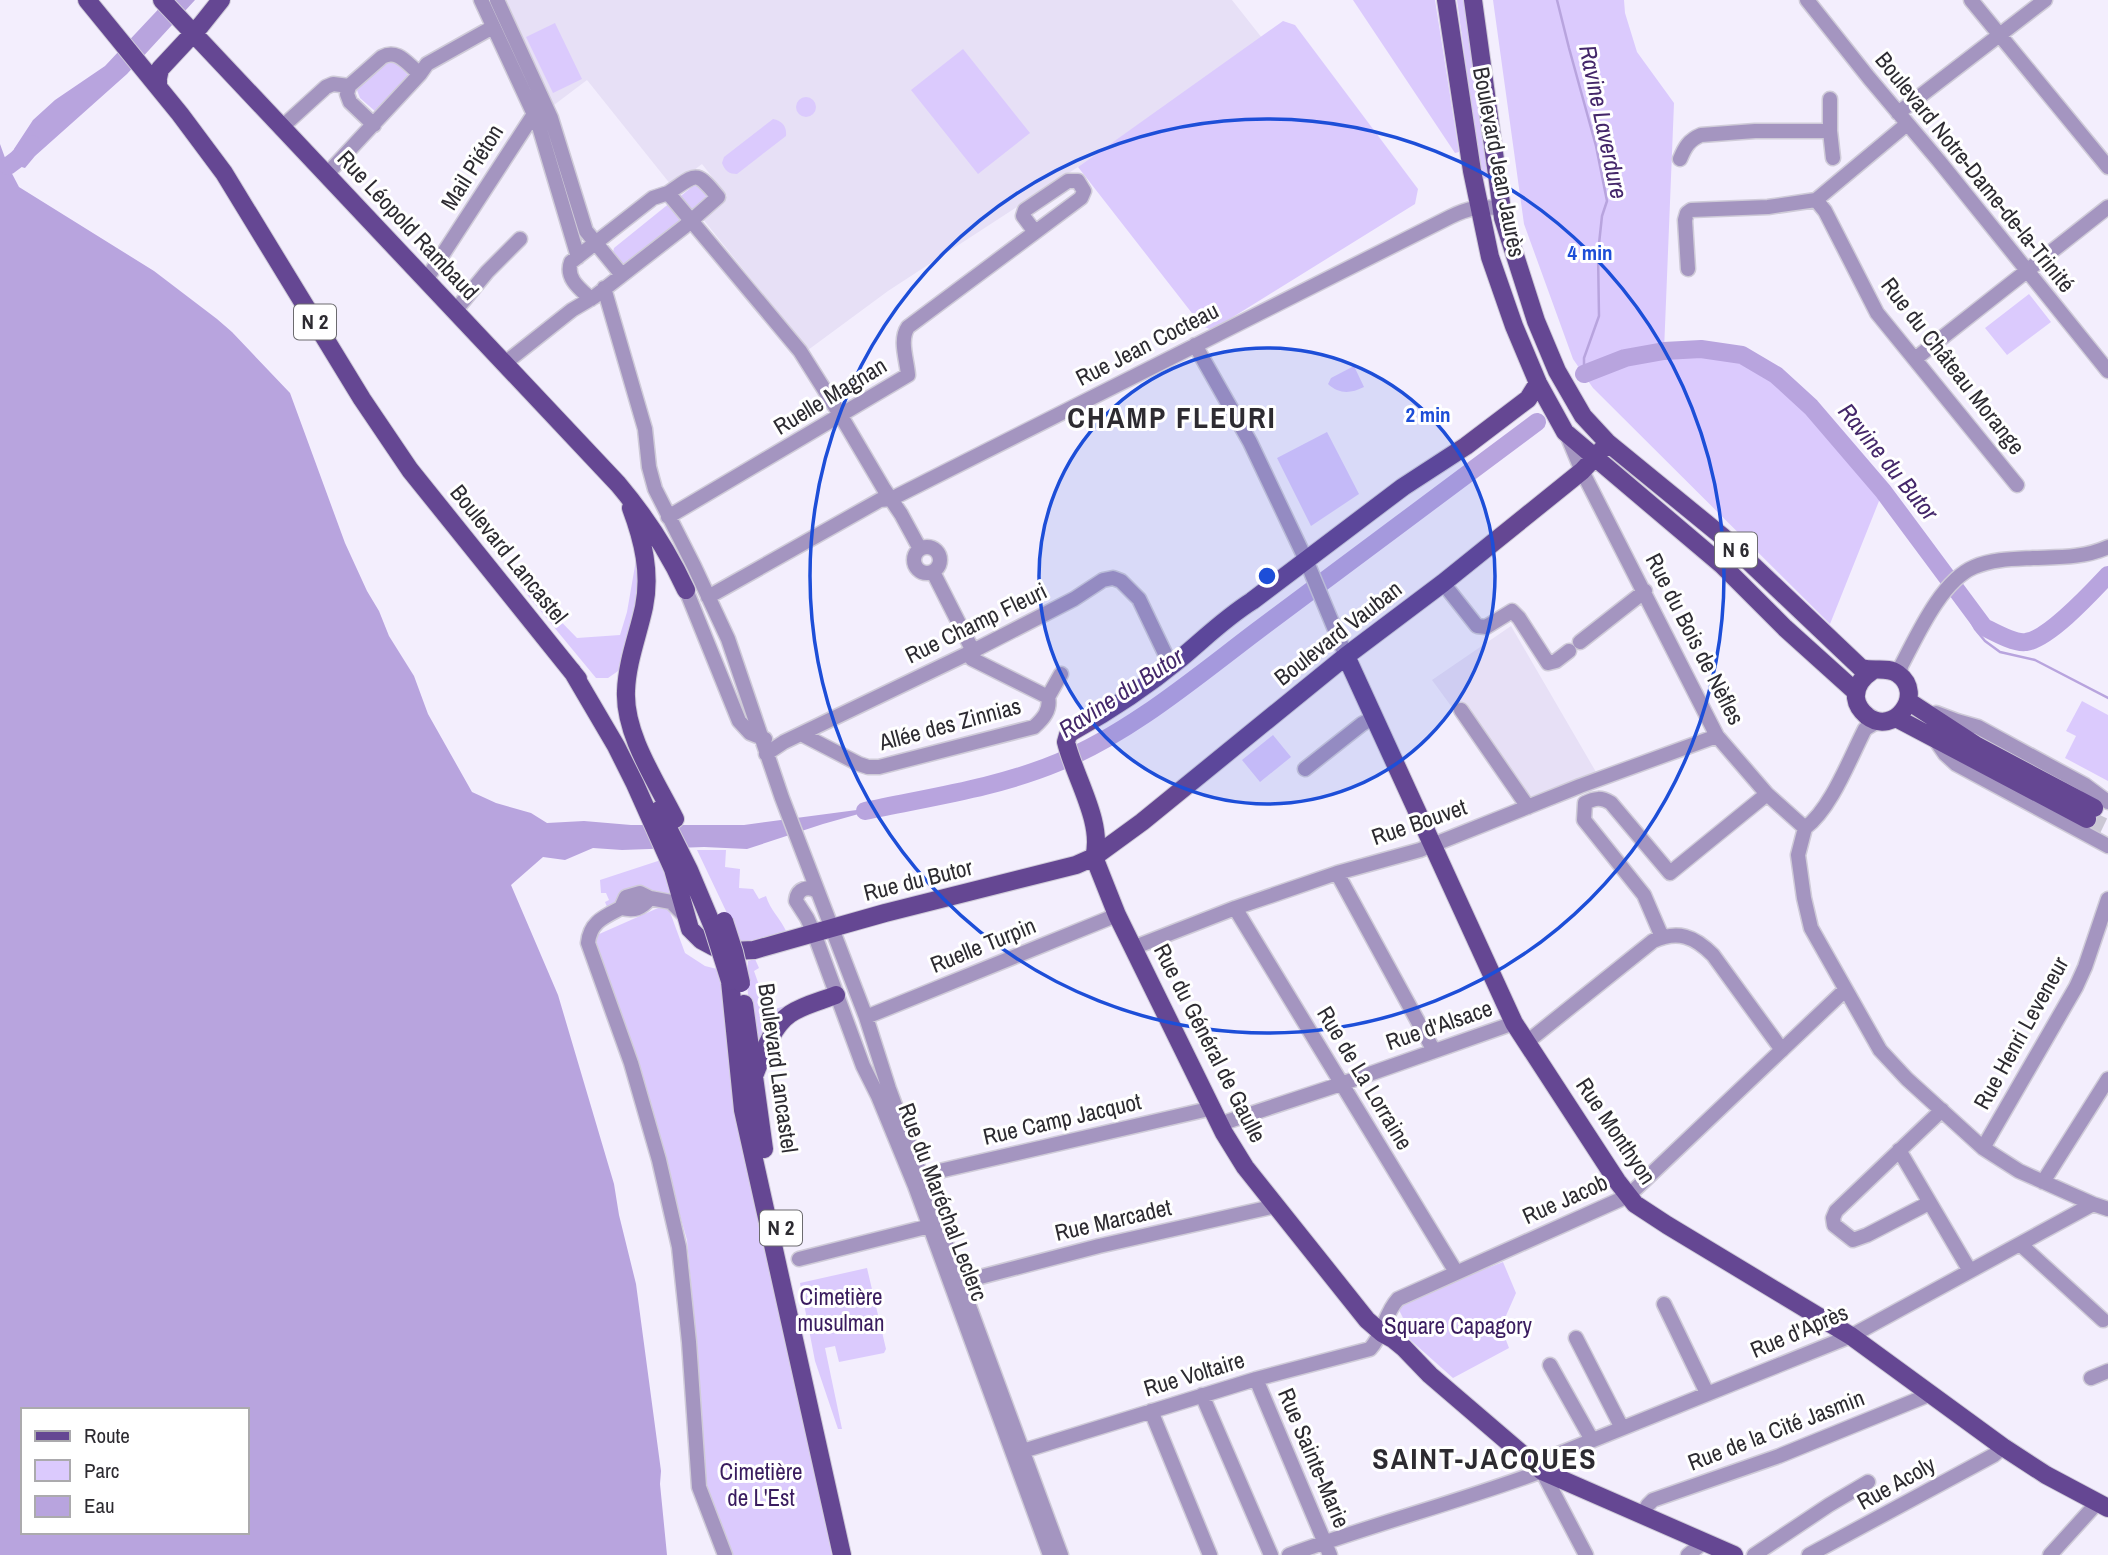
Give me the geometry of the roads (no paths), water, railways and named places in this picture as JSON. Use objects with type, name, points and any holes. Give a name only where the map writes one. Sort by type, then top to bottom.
[{"type":"main road","name":"Boulevard Lancastel","points":[[87,0],[224,173],[362,399],[410,470],[572,670],[616,746],[644,781],[685,864],[734,951],[743,1110],[842,1555]]},
{"type":"main road","name":"Rue Léopold Rambaud","points":[[162,0],[618,484]]},
{"type":"main road","name":"Boulevard Jean Jaurès","points":[[1446,0],[1479,207],[1490,257],[1514,326],[1538,383],[1565,432],[1722,565],[1858,700],[1872,725]]},
{"type":"main road","name":"Boulevard Jean Jaurès","points":[[1473,0],[1501,209],[1536,321],[1560,376],[1583,416],[1608,443],[1723,537],[1861,668],[1872,671]]},
{"type":"main road","points":[[158,87],[160,69],[218,5]]},
{"type":"main road","points":[[208,50],[218,5]]},
{"type":"main road","points":[[1176,662],[1234,612],[1308,564],[1402,487],[1454,454],[1528,399],[1538,383],[1548,380],[1553,382],[1570,409],[1583,416]]},
{"type":"main road","name":"Boulevard Vauban","points":[[1094,858],[1582,471],[1608,443]]},
{"type":"main road","name":"Boulevard Lancastel","points":[[618,484],[639,530],[647,570],[645,605],[628,671],[626,692],[628,715],[644,781]]},
{"type":"main road","points":[[618,484],[655,532],[686,590]]},
{"type":"main road","name":"Rue Monthyon","points":[[1346,656],[1514,1023],[1616,1181],[1635,1204],[1851,1336],[2003,1447],[2046,1475],[2103,1505]]},
{"type":"main road","name":"Rue du Général de Gaulle","points":[[1176,662],[1114,708],[1073,731],[1066,742],[1092,816],[1096,841],[1094,858],[1117,915],[1237,1155],[1367,1320],[1399,1343],[1440,1383],[1542,1471],[1734,1555]]},
{"type":"main road","points":[[1858,700],[1861,680],[1872,671],[1898,671],[1906,684],[1908,701],[1905,709],[1896,718],[1872,725]]},
{"type":"main road","points":[[1908,701],[1978,746],[2096,810]]},
{"type":"main road","points":[[1896,718],[1936,741],[2096,810]]},
{"type":"main road","points":[[644,781],[685,864],[679,884],[686,917]]},
{"type":"main road","points":[[1092,816],[1107,831],[1124,835]]},
{"type":"main road","name":"Rue du Butor","points":[[686,917],[690,929],[701,940],[714,947],[731,951],[754,950],[1094,858]]},
{"type":"main road","name":"Boulevard Lancastel","points":[[735,982],[759,1128],[853,1555]]},
{"type":"main road","points":[[753,1079],[775,1031],[787,1015],[836,995]]},
{"type":"street","points":[[481,0],[534,114],[578,257]]},
{"type":"street","points":[[497,0],[544,100],[586,231],[622,275]]},
{"type":"street","name":"Boulevard Notre-Dame-de-la-Trinité","points":[[1807,0],[2108,371]]},
{"type":"street","points":[[1971,0],[2108,167]]},
{"type":"street","points":[[1688,269],[1685,220],[1687,213],[1691,210],[1768,207],[1816,200],[1902,119],[2045,0]]},
{"type":"street","points":[[327,174],[427,64],[493,27]]},
{"type":"street","points":[[374,125],[350,102],[346,94],[349,86],[382,57],[391,53],[400,56],[420,74]]},
{"type":"street","points":[[282,127],[326,87],[333,84],[349,86]]},
{"type":"street","points":[[1830,99],[1833,158]]},
{"type":"street","name":"Mail Piéton","points":[[426,280],[534,114]]},
{"type":"street","points":[[1680,159],[1693,138],[1701,135],[1755,131],[1830,131]]},
{"type":"street","points":[[505,363],[622,275],[718,197],[703,179],[691,178],[653,198],[571,262],[568,269],[579,295],[572,310]]},
{"type":"street","points":[[668,192],[800,351],[901,514],[920,550],[914,560],[915,566],[923,573],[933,572],[971,652]]},
{"type":"street","name":"Rue du Château Morange","points":[[1816,200],[1825,211],[1877,313],[2017,485]]},
{"type":"street","name":"Rue Jean Cocteau","points":[[708,597],[880,500],[891,499],[1445,219],[1486,205],[1501,209]]},
{"type":"street","points":[[1915,359],[2108,206]]},
{"type":"street","name":"Ruelle Magnan","points":[[668,517],[908,375],[904,333],[908,327],[1035,233]]},
{"type":"street","points":[[455,311],[461,307],[487,272],[520,239]]},
{"type":"street","points":[[576,285],[590,299]]},
{"type":"street","points":[[604,288],[645,429],[651,476],[668,517],[728,639],[766,754]]},
{"type":"street","points":[[1195,345],[1250,442],[1308,564],[1346,656]]},
{"type":"street","name":"Rue du Bois de Nèfles","points":[[1565,432],[1582,471],[1717,736],[1767,794],[1805,828]]},
{"type":"street","points":[[1898,671],[1940,597],[1964,573],[1987,562],[2070,557],[2086,555],[2108,547]]},
{"type":"street","name":"Rue Champ Fleuri","points":[[766,754],[784,742],[1074,599],[1103,580],[1121,580],[1139,598],[1160,642],[1170,651],[1176,662]]},
{"type":"street","points":[[1443,583],[1477,626],[1486,627],[1512,611],[1548,663],[1556,662],[1645,591]]},
{"type":"street","points":[[686,590],[739,721],[750,733],[784,742]]},
{"type":"street","name":"Allée des Zinnias","points":[[801,734],[859,764],[879,767],[1034,727],[1048,710],[1048,697],[972,659],[971,652]]},
{"type":"street","points":[[1048,697],[1061,674]]},
{"type":"street","points":[[1461,710],[1528,807]]},
{"type":"street","points":[[1305,769],[1375,716]]},
{"type":"street","points":[[1872,725],[1824,809],[1805,828],[1798,855],[1811,928],[1880,1050],[1907,1079],[1983,1148],[2018,1171],[2101,1207]]},
{"type":"street","name":"Rue Bouvet","points":[[1135,947],[1336,873],[1433,844],[1717,736]]},
{"type":"street","points":[[1936,741],[1956,764],[2108,846]]},
{"type":"street","name":"Rue du Maréchal Leclerc","points":[[766,754],[818,892],[822,931],[836,995],[1061,1555]]},
{"type":"street","points":[[1662,937],[1644,895],[1584,820],[1585,803],[1594,798],[1611,803],[1670,873],[1767,794]]},
{"type":"street","points":[[1336,873],[1433,1051]]},
{"type":"street","name":"Rue du Maréchal Leclerc","points":[[818,892],[807,887],[796,896],[796,901],[807,918],[822,931],[851,983],[866,1017],[889,1089],[961,1282],[1050,1555]]},
{"type":"street","points":[[686,917],[671,902],[640,893],[626,897],[621,908],[599,920],[589,934],[588,943],[631,1063],[659,1160],[679,1247],[699,1487],[725,1555]]},
{"type":"street","name":"Rue Henri Leveneur","points":[[1983,1148],[2076,987],[2108,900]]},
{"type":"street","name":"Rue de La Lorraine","points":[[1235,908],[1456,1272]]},
{"type":"street","name":"Ruelle Turpin","points":[[866,1017],[1117,915]]},
{"type":"street","points":[[1527,1042],[1653,941],[1676,935],[1700,942],[1713,955],[1782,1050]]},
{"type":"street","points":[[836,995],[851,983]]},
{"type":"street","name":"Rue Jacob","points":[[1382,1333],[1389,1310],[1398,1299],[1628,1196],[1845,990]]},
{"type":"street","name":"Rue d'Alsace","points":[[1216,1116],[1342,1084],[1514,1023]]},
{"type":"street","points":[[2043,1182],[2108,1079]]},
{"type":"street","points":[[1929,1203],[1867,1236],[1853,1240],[1834,1225],[1836,1211],[1941,1110]]},
{"type":"street","name":"Rue Camp Jacquot","points":[[922,1175],[1216,1116]]},
{"type":"street","points":[[1899,1150],[1970,1271]]},
{"type":"street","points":[[2068,1217],[2072,1195]]},
{"type":"street","name":"Rue Marcadet","points":[[961,1282],[1099,1245],[1276,1206]]},
{"type":"street","name":"Rue d'Après","points":[[1289,1555],[1328,1548],[1542,1471],[1551,1457],[1851,1336],[2068,1217],[2101,1207]]},
{"type":"street","points":[[799,1259],[930,1226]]},
{"type":"street","points":[[2020,1244],[2103,1320]]},
{"type":"street","points":[[1664,1304],[1707,1394]]},
{"type":"street","name":"Rue Voltaire","points":[[1018,1452],[1256,1379],[1365,1352],[1378,1342],[1382,1333]]},
{"type":"street","points":[[1576,1338],[1622,1427]]},
{"type":"street","points":[[1550,1366],[1592,1440]]},
{"type":"street","points":[[2091,1378],[2108,1371]]},
{"type":"street","name":"Rue Sainte-Marie","points":[[1256,1379],[1328,1548]]},
{"type":"street","name":"Rue de la Cité Jasmin","points":[[1643,1514],[1653,1500],[1779,1456],[1931,1394]]},
{"type":"street","points":[[1202,1395],[1271,1555]]},
{"type":"street","points":[[1151,1411],[1210,1555]]},
{"type":"street","name":"Rue Acoly","points":[[1809,1555],[1994,1455],[2003,1447]]},
{"type":"street","points":[[1542,1471],[1586,1555]]},
{"type":"street","points":[[1754,1555],[1868,1482]]},
{"type":"street","points":[[2050,1555],[2103,1505]]},
{"type":"street","points":[[1688,1555],[1704,1542]]},
{"type":"water","points":[[167,0],[195,0],[127,74],[25,168],[20,165],[15,158],[14,149],[33,120],[55,100],[105,66]]},
{"type":"water","points":[[0,144],[19,187],[154,271],[232,332],[290,393],[345,543],[389,636],[414,676],[428,714],[472,792],[496,803],[531,813],[547,823],[584,821],[631,825],[744,825],[887,806],[747,849],[593,848],[565,860],[543,857],[511,885],[558,995],[614,1184],[636,1284],[661,1471],[667,1555],[0,1555]]},
{"type":"waterway","name":"Ravine Laverdure","points":[[1557,0],[1596,146],[1607,201],[1602,216],[1598,253],[1599,316],[1584,358],[1584,374]]},
{"type":"waterway","points":[[8,166],[32,144]]},
{"type":"waterway","name":"Ravine du Butor","points":[[1584,374],[1625,358],[1664,351],[1701,349],[1742,355],[1776,375],[1811,407],[1883,491],[1984,627],[2011,639],[2026,642],[2046,633],[2108,575]]},
{"type":"waterway","name":"Ravine du Butor","points":[[865,811],[1012,779],[1059,762],[1111,736],[1186,685],[1537,422]]},
{"type":"waterway","points":[[1965,602],[1975,629],[2000,652],[2035,660],[2108,698]]},
{"type":"tunnel","points":[[2087,819],[2108,829]]},
{"type":"district","name":"CHAMP FLEURI","points":[[1172,418]]},
{"type":"district","name":"SAINT-JACQUES","points":[[1485,1459]]},
{"type":"park label","name":"Cimetière musulman","points":[[841,1310]]},
{"type":"park label","name":"Square Capagory","points":[[1458,1326]]},
{"type":"park label","name":"Cimetière de L'Est","points":[[761,1485]]}]
